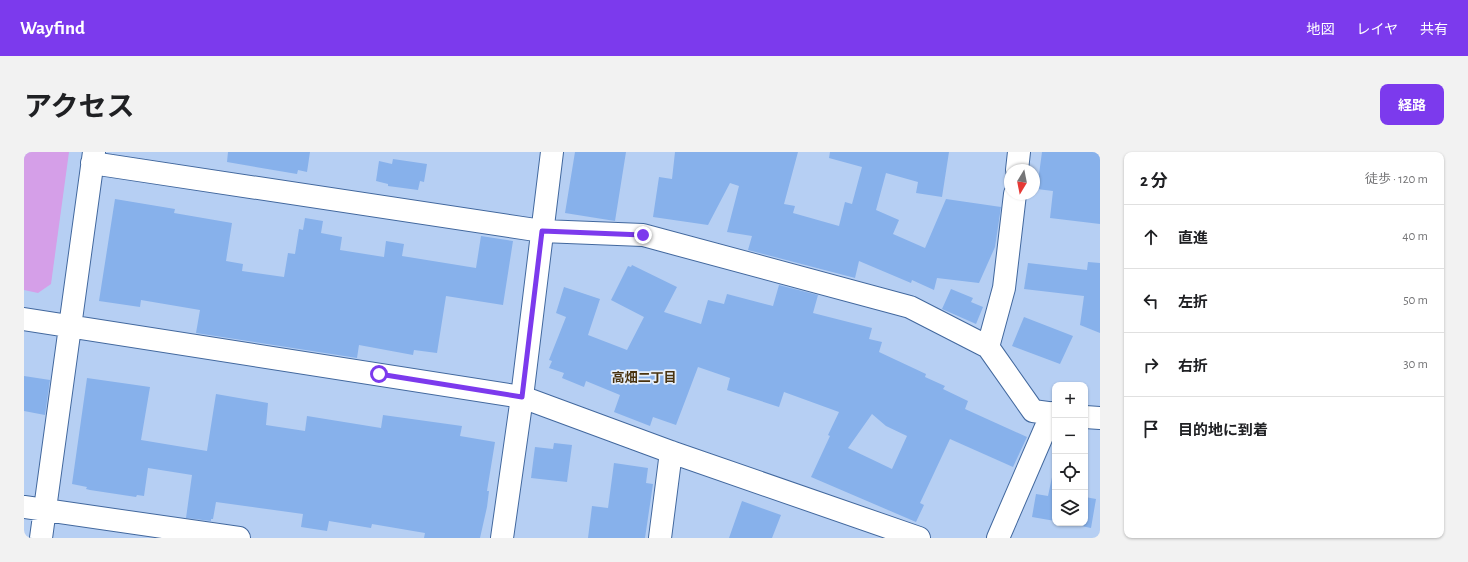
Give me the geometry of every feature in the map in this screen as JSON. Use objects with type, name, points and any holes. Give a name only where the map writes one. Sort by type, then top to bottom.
[{"type":"street","points":[[502,538],[522,397],[552,152]]},
{"type":"street","points":[[1018,164],[1019,152]]},
{"type":"street","points":[[41,538],[34,508],[71,327],[93,158],[542,231],[643,235],[910,307],[988,347],[1033,411],[1052,413]]},
{"type":"street","points":[[988,347],[1004,288],[1013,200]]},
{"type":"street","points":[[24,319],[250,353],[522,397],[671,452],[919,538]]},
{"type":"street","points":[[998,538],[1052,415]]},
{"type":"street","points":[[1088,417],[1100,418]]},
{"type":"street","points":[[660,538],[671,452]]},
{"type":"street","points":[[34,508],[239,538]]},
{"type":"shaded area","points":[[24,152],[69,152],[51,284],[38,293],[24,290]]},
{"type":"building","points":[[228,152],[310,152],[307,172],[298,170],[297,174],[227,162]]},
{"type":"building","points":[[575,152],[626,152],[615,221],[565,213]]},
{"type":"building","points":[[675,152],[798,152],[784,204],[795,206],[793,213],[839,226],[845,202],[852,204],[862,167],[829,158],[830,152],[949,152],[942,197],[916,193],[918,182],[886,173],[876,210],[899,220],[893,234],[925,248],[946,199],[1001,207],[995,247],[979,283],[937,278],[934,290],[912,280],[911,283],[859,261],[855,278],[748,250],[752,236],[727,232],[739,186],[730,183],[708,225],[653,217],[659,177],[672,179]]},
{"type":"building","points":[[1042,152],[1100,152],[1100,224],[1050,218],[1053,191],[1040,189],[1040,167]]},
{"type":"building","points":[[393,159],[427,164],[424,182],[420,181],[418,190],[388,186],[388,184],[376,181],[379,161],[392,164]]},
{"type":"building","points":[[115,199],[175,209],[174,213],[232,223],[226,261],[243,264],[242,271],[284,277],[288,253],[295,254],[299,229],[303,230],[305,218],[323,221],[321,233],[342,237],[340,250],[384,257],[386,241],[404,244],[402,256],[476,268],[481,236],[513,241],[503,305],[446,296],[437,353],[414,350],[413,355],[359,345],[357,358],[196,333],[200,310],[141,300],[140,307],[99,301]]},
{"type":"building","points":[[1088,262],[1100,263],[1100,333],[1080,325],[1084,296],[1024,289],[1028,263],[1087,270]]},
{"type":"building","points":[[632,265],[677,287],[664,312],[701,324],[708,300],[724,304],[727,294],[773,306],[779,285],[818,295],[813,313],[872,328],[869,339],[882,342],[879,352],[926,374],[925,377],[945,386],[943,389],[968,401],[965,409],[1027,437],[1013,467],[950,439],[920,503],[924,505],[916,522],[811,477],[830,436],[828,435],[839,412],[784,392],[779,407],[727,390],[730,378],[698,367],[676,425],[653,417],[650,426],[614,412],[620,395],[586,381],[584,387],[562,378],[564,373],[549,368],[552,361],[549,360],[566,317],[556,313],[564,287],[600,299],[588,335],[627,350],[644,317],[611,300],[628,266],[631,267]],"holes":[[[872,414],[886,426],[907,436],[892,469],[848,448]]]},
{"type":"building","points":[[951,289],[973,298],[971,302],[983,307],[976,324],[942,309]]},
{"type":"building","points":[[1024,317],[1073,336],[1060,364],[1012,346]]},
{"type":"building","points":[[24,376],[50,380],[45,415],[24,411]]},
{"type":"building","points":[[87,378],[150,387],[141,440],[207,451],[216,394],[268,403],[266,425],[305,431],[307,416],[381,428],[383,415],[462,426],[460,436],[495,442],[487,491],[489,491],[487,507],[480,538],[424,538],[425,533],[372,524],[371,528],[329,521],[327,531],[301,527],[303,514],[216,502],[213,519],[211,519],[211,521],[186,518],[192,475],[148,468],[144,496],[137,495],[136,497],[90,490],[86,489],[87,487],[72,484]]},
{"type":"building","points":[[554,443],[572,445],[567,482],[531,478],[535,447],[553,449]]},
{"type":"building","points":[[614,463],[648,468],[646,483],[653,484],[645,538],[588,538],[592,506],[608,508]]},
{"type":"building","points":[[1052,477],[1052,520],[1032,517],[1036,494],[1048,496]]},
{"type":"building","points":[[1088,498],[1096,499],[1091,528],[1081,526],[1088,526]]},
{"type":"building","points":[[742,501],[781,515],[772,538],[729,538]]},
{"type":"district","name":"高畑二丁目","points":[[644,377]]},
{"type":"route","points":[[379,374],[522,397],[542,231],[643,235]]}]
